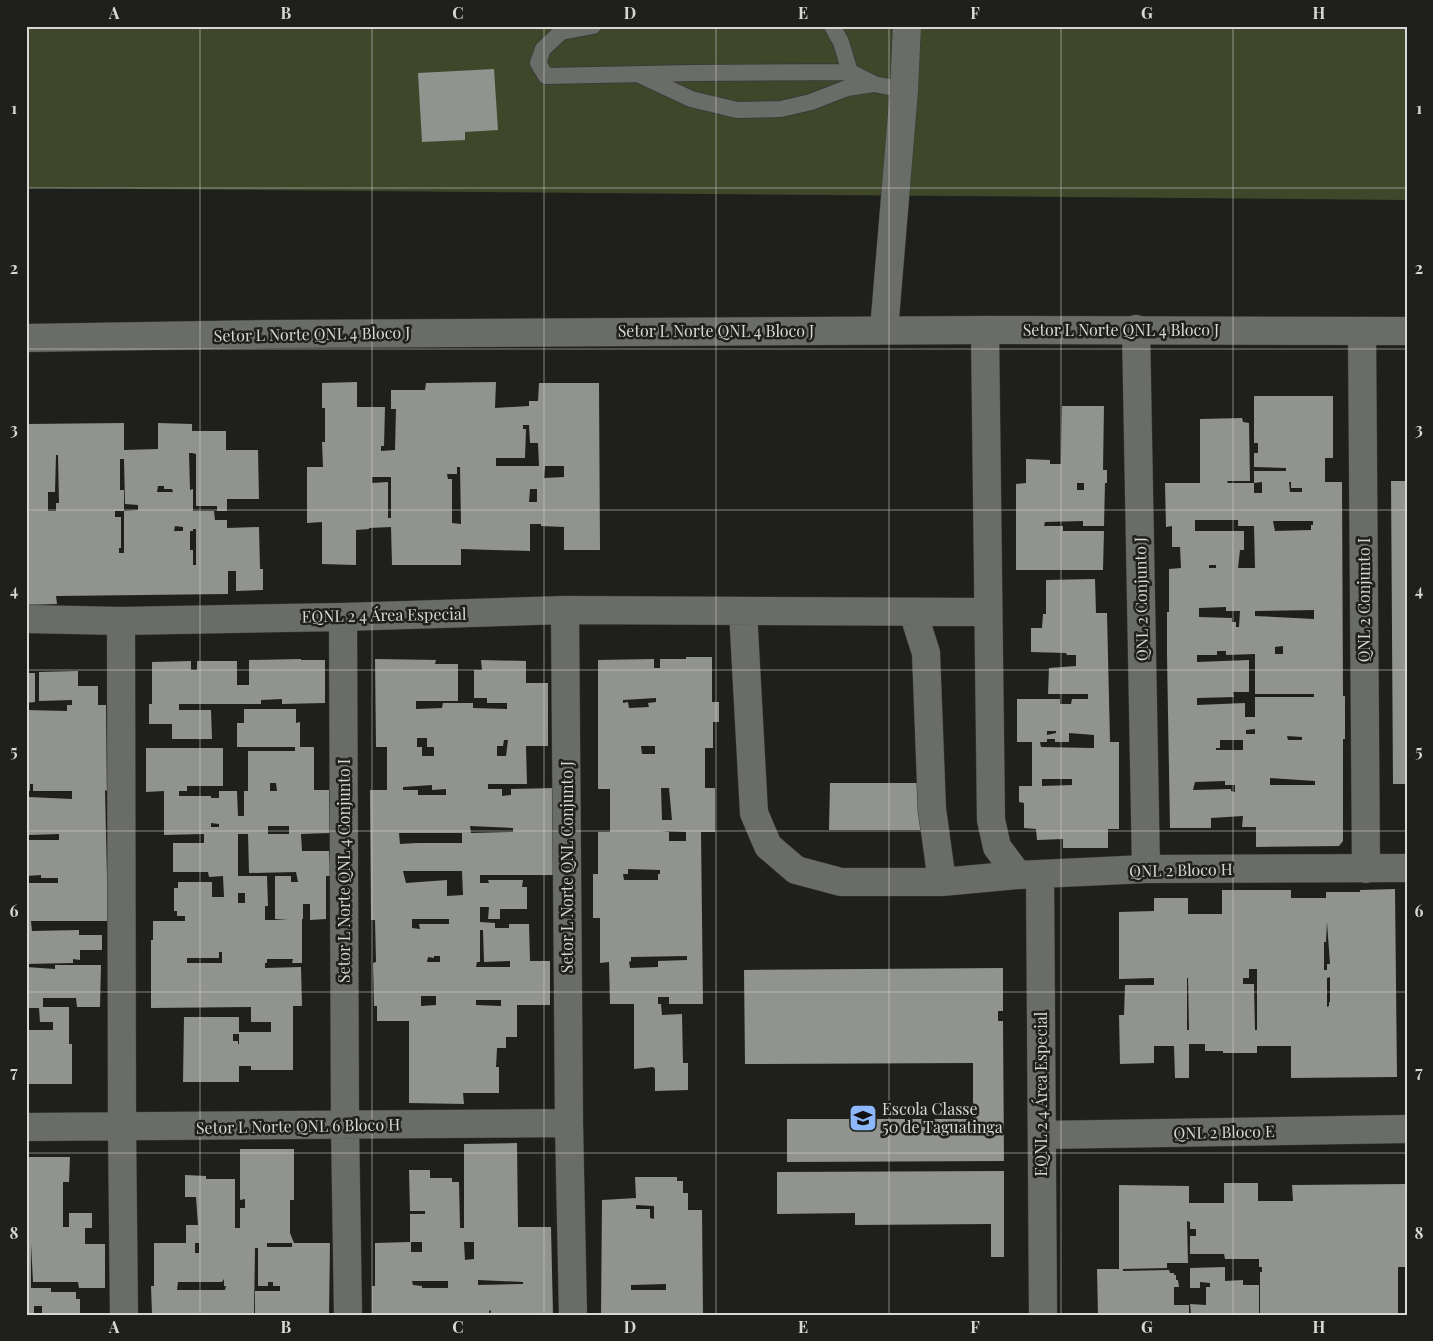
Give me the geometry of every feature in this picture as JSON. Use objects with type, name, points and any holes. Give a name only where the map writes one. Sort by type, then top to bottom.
[{"type":"street","points":[[884,330],[904,90],[907,26]]},
{"type":"street","name":"QNL 2 Conjunto J","points":[[1136,329],[1146,869]]},
{"type":"street","name":"Setor L Norte QNL 4 Bloco J","points":[[26,338],[274,334],[884,330],[1407,330]]},
{"type":"street","points":[[985,330],[990,820],[997,847],[1029,874]]},
{"type":"street","name":"QNL 2 Conjunto I","points":[[1362,331],[1366,869]]},
{"type":"street","name":"EQNL 2 4 Área Especial","points":[[26,619],[121,621],[565,610],[988,612]]},
{"type":"street","name":"Setor L Norte QNL Conjunto J","points":[[565,610],[569,1123],[573,1315]]},
{"type":"street","points":[[742,611],[754,813],[768,846],[796,870],[841,882],[942,882],[1029,874]]},
{"type":"street","points":[[912,612],[926,653],[932,809],[942,882]]},
{"type":"street","name":"Setor L Norte QNL 4 Conjunto I","points":[[343,617],[345,1125],[348,1315]]},
{"type":"street","points":[[121,621],[124,1315]]},
{"type":"street","name":"QNL 2 Bloco H","points":[[1029,874],[1146,869],[1407,868]]},
{"type":"street","name":"EQNL 2 4 Área Especial","points":[[1029,874],[1042,1135],[1043,1315]]},
{"type":"street","name":"Setor L Norte QNL 6 Bloco H","points":[[26,1127],[569,1123]]},
{"type":"street","name":"QNL 2 Bloco E","points":[[1042,1135],[1407,1129]]},
{"type":"lane","points":[[593,26],[561,32],[543,49],[538,63],[546,76],[850,72],[874,84],[904,90]]},
{"type":"lane","points":[[832,26],[841,42],[850,72]]},
{"type":"lane","points":[[638,74],[690,99],[737,110],[780,110],[811,102],[847,88],[874,84]]},
{"type":"green space","points":[[26,26],[1407,26],[1407,200],[26,188]]},
{"type":"building","points":[[494,69],[498,130],[465,132],[465,140],[422,142],[418,73]]},
{"type":"building","points":[[357,382],[357,407],[385,407],[384,446],[381,446],[381,451],[395,450],[396,409],[391,409],[391,390],[425,390],[426,383],[496,382],[495,408],[529,406],[529,401],[538,401],[539,383],[599,383],[600,550],[564,550],[564,527],[530,524],[530,551],[461,549],[461,565],[392,565],[391,527],[369,528],[356,530],[356,565],[322,564],[322,522],[307,523],[307,467],[323,467],[322,442],[325,442],[325,408],[322,408],[322,383]],"holes":[[[523,425],[529,425],[530,443],[538,443],[539,466],[496,466],[496,458],[525,458],[526,429],[523,429]],[[545,466],[564,466],[564,477],[544,478]],[[457,467],[460,467],[461,524],[452,523],[452,479],[448,479],[447,474],[457,474]],[[372,477],[391,477],[391,518],[388,518],[388,482],[372,483]],[[530,489],[537,489],[537,502],[529,502]]]},
{"type":"building","points":[[1254,396],[1333,396],[1333,458],[1325,458],[1325,482],[1342,482],[1345,739],[1343,739],[1343,841],[1339,846],[1256,847],[1256,827],[1242,827],[1243,816],[1211,818],[1211,828],[1170,828],[1167,612],[1169,612],[1169,569],[1181,568],[1180,547],[1172,547],[1172,526],[1166,527],[1165,483],[1200,483],[1200,419],[1242,418],[1243,422],[1249,423],[1250,481],[1227,481],[1228,483],[1254,483],[1254,471],[1286,471],[1286,468],[1254,467],[1254,453],[1258,453],[1258,443],[1254,443]],"holes":[[[1262,482],[1262,493],[1254,493],[1254,483]],[[1289,482],[1291,482],[1291,488],[1302,488],[1302,492],[1290,492]],[[1195,520],[1238,520],[1238,526],[1254,526],[1255,568],[1238,568],[1240,550],[1244,550],[1244,531],[1195,531]],[[1273,521],[1313,521],[1313,525],[1311,525],[1311,530],[1275,531]],[[1209,565],[1216,565],[1216,568],[1209,568]],[[1226,607],[1226,611],[1240,611],[1239,627],[1236,627],[1236,622],[1232,622],[1232,618],[1199,617],[1199,608]],[[1314,610],[1314,619],[1255,616],[1255,611]],[[1283,646],[1283,654],[1275,654],[1275,647]],[[1217,651],[1226,651],[1226,655],[1255,654],[1255,694],[1314,694],[1314,697],[1255,697],[1255,717],[1245,717],[1245,703],[1197,705],[1197,698],[1234,697],[1233,692],[1249,692],[1249,660],[1197,662],[1197,655],[1217,655]],[[1255,729],[1255,734],[1246,734],[1246,730]],[[1287,736],[1302,737],[1302,740],[1288,740]],[[1220,740],[1243,740],[1243,750],[1216,750],[1216,748],[1220,748]],[[1270,778],[1315,781],[1315,785],[1270,785]],[[1225,781],[1225,785],[1235,785],[1235,792],[1231,791],[1231,789],[1193,790],[1195,782]]]},
{"type":"building","points":[[1062,406],[1104,406],[1103,470],[1107,470],[1107,483],[1105,483],[1104,526],[1083,526],[1083,521],[1045,522],[1044,526],[1063,526],[1063,531],[1104,531],[1103,570],[1016,570],[1016,484],[1026,483],[1026,459],[1050,460],[1050,464],[1061,464]],"holes":[[[1077,483],[1084,483],[1084,490],[1077,490]]]},
{"type":"building","points":[[124,423],[124,450],[158,449],[158,423],[192,424],[192,431],[226,431],[226,450],[258,450],[259,499],[227,499],[227,511],[217,511],[217,506],[196,506],[196,454],[192,453],[189,453],[190,490],[193,489],[193,511],[214,511],[215,520],[227,520],[227,528],[259,527],[260,569],[263,569],[263,590],[236,591],[236,571],[228,571],[228,594],[56,596],[57,604],[26,605],[26,424]],"holes":[[[56,455],[58,455],[59,503],[56,503],[56,511],[48,511],[48,492],[55,492]],[[120,459],[124,459],[125,504],[138,505],[138,510],[124,511],[124,490],[120,490]],[[158,486],[164,486],[164,489],[172,489],[173,492],[157,492]],[[115,511],[124,511],[124,553],[119,553],[119,548],[121,548],[121,517],[115,517]],[[175,526],[183,527],[183,531],[174,531]],[[196,529],[196,565],[193,565],[193,550],[190,550],[190,531]]]},
{"type":"building","points":[[1391,481],[1407,481],[1407,784],[1393,784]]},
{"type":"building","points":[[1095,579],[1096,613],[1107,613],[1110,742],[1119,742],[1119,829],[1108,829],[1108,848],[1063,848],[1063,839],[1037,840],[1036,829],[1024,828],[1024,803],[1019,802],[1019,786],[1032,786],[1032,742],[1017,742],[1017,699],[1060,699],[1060,704],[1071,704],[1072,699],[1088,699],[1088,694],[1048,694],[1049,668],[1076,666],[1076,655],[1031,652],[1031,628],[1042,628],[1043,614],[1046,614],[1046,580]],"holes":[[[1047,731],[1056,731],[1056,733],[1047,735]],[[1069,733],[1094,735],[1094,748],[1041,747],[1040,742],[1047,742],[1047,739],[1055,739],[1055,742],[1069,742]],[[1042,779],[1072,779],[1072,785],[1042,786]]]},
{"type":"building","points":[[686,657],[712,657],[712,702],[719,702],[719,722],[713,722],[713,748],[705,748],[705,788],[715,788],[715,832],[701,832],[703,1004],[669,1004],[669,997],[658,997],[658,1004],[661,1004],[662,1015],[682,1014],[683,1063],[688,1063],[688,1090],[655,1091],[655,1069],[653,1067],[634,1069],[634,1004],[610,1004],[609,962],[600,963],[600,918],[593,918],[593,874],[598,874],[598,832],[610,832],[610,789],[598,789],[598,660],[654,659],[654,668],[660,668],[660,659],[686,659]],"holes":[[[656,698],[656,702],[648,703],[649,707],[629,708],[628,702],[623,703],[623,700]],[[641,746],[655,746],[655,754],[642,754]],[[661,788],[669,788],[672,820],[662,820]],[[661,831],[686,832],[686,841],[669,841],[669,832]],[[628,869],[660,870],[658,880],[624,880],[623,874],[628,874]],[[687,956],[687,960],[658,961],[658,967],[630,968],[629,962],[631,957]]]},
{"type":"building","points":[[375,659],[436,660],[435,664],[458,664],[458,701],[416,701],[416,709],[442,708],[443,703],[473,703],[473,708],[507,709],[507,703],[487,703],[487,698],[474,698],[474,670],[482,670],[481,660],[526,661],[526,683],[548,683],[548,746],[526,746],[527,784],[488,784],[488,789],[502,789],[502,796],[511,795],[511,789],[555,788],[556,875],[480,875],[480,883],[489,883],[488,880],[523,880],[522,887],[527,887],[527,909],[500,909],[500,919],[488,919],[489,907],[480,907],[480,922],[495,923],[495,928],[509,928],[509,924],[529,924],[530,961],[550,961],[550,1005],[517,1005],[517,1037],[506,1037],[506,1048],[497,1048],[496,1067],[499,1067],[499,1093],[463,1093],[464,1104],[409,1103],[409,1021],[377,1021],[377,1006],[374,1006],[373,963],[376,962],[375,920],[371,920],[370,790],[387,790],[387,747],[376,747]],"holes":[[[417,738],[427,738],[427,747],[434,747],[434,756],[422,756],[422,747],[417,747]],[[504,740],[508,740],[506,756],[497,756],[497,746],[503,746]],[[432,785],[432,790],[446,789],[446,795],[418,795],[418,790],[403,790],[403,787]],[[470,826],[513,828],[513,832],[471,833]],[[399,833],[462,833],[462,843],[400,844]],[[403,871],[462,871],[463,895],[447,896],[447,880],[406,883]],[[412,919],[449,919],[449,924],[419,924],[420,929],[412,928]],[[480,930],[483,930],[484,962],[510,961],[510,967],[476,967],[477,962],[480,962]],[[440,956],[440,962],[427,962],[428,957]],[[421,996],[436,996],[436,1005],[421,1006]],[[476,1000],[501,1000],[501,1006],[476,1005]]]},
{"type":"building","points":[[249,660],[325,660],[325,703],[282,704],[282,699],[261,700],[261,704],[179,704],[179,710],[211,710],[212,739],[172,739],[172,724],[149,724],[149,704],[152,704],[152,662],[191,661],[191,670],[197,670],[197,661],[237,661],[237,685],[249,685]]},
{"type":"building","points":[[78,671],[78,686],[98,686],[98,705],[106,705],[107,791],[105,790],[108,921],[31,921],[32,931],[79,930],[79,935],[102,935],[102,950],[80,950],[80,960],[73,959],[73,963],[26,964],[26,883],[58,883],[58,878],[41,878],[41,875],[26,876],[26,825],[29,825],[29,797],[72,799],[72,791],[33,791],[33,784],[30,784],[30,791],[28,791],[28,796],[26,796],[26,710],[67,711],[67,705],[72,705],[72,700],[39,701],[39,672]],"holes":[[[59,834],[59,840],[29,840],[29,835]]]},
{"type":"building","points":[[26,673],[35,673],[35,702],[26,703]]},
{"type":"building","points":[[244,709],[296,709],[296,723],[300,722],[300,747],[314,747],[314,790],[329,790],[330,833],[301,834],[302,851],[329,851],[331,876],[326,876],[326,919],[310,920],[310,904],[303,904],[302,963],[292,963],[293,959],[267,959],[267,963],[265,963],[265,968],[301,967],[302,1006],[293,1006],[293,1070],[251,1070],[251,1066],[239,1066],[239,1082],[183,1082],[184,1017],[239,1017],[239,1032],[271,1032],[271,1022],[251,1022],[251,1007],[151,1008],[151,940],[153,940],[153,921],[185,921],[185,916],[177,916],[177,911],[174,911],[174,888],[178,888],[178,882],[212,882],[212,897],[224,897],[223,876],[209,877],[208,872],[173,872],[173,843],[204,843],[204,834],[164,835],[164,791],[146,792],[146,748],[223,748],[223,786],[187,786],[187,791],[179,791],[179,796],[211,796],[211,798],[219,798],[219,791],[237,791],[238,816],[244,816],[244,791],[248,791],[248,751],[295,751],[295,747],[237,747],[237,723],[244,723]],"holes":[[[270,783],[276,783],[277,791],[270,791]],[[211,823],[219,824],[219,827],[211,827]],[[268,826],[289,826],[289,834],[268,834]],[[238,834],[248,834],[249,873],[296,872],[298,882],[291,882],[291,876],[275,876],[275,919],[288,920],[265,920],[265,906],[268,906],[267,876],[238,876]],[[238,893],[245,893],[245,903],[238,903]],[[219,952],[222,952],[222,963],[187,963],[187,958],[219,958]],[[233,1034],[239,1034],[239,1044],[238,1041],[233,1041]]]},
{"type":"building","points":[[830,783],[925,783],[924,830],[829,830]]},
{"type":"building","points":[[1395,889],[1397,1077],[1291,1078],[1291,1046],[1257,1046],[1257,1053],[1223,1053],[1223,1051],[1205,1051],[1205,1044],[1189,1044],[1189,1078],[1175,1078],[1174,1046],[1154,1046],[1154,1063],[1120,1064],[1119,1015],[1124,1015],[1125,985],[1154,985],[1154,978],[1119,979],[1119,912],[1154,911],[1154,898],[1188,898],[1188,914],[1222,914],[1222,890],[1291,890],[1291,898],[1326,898],[1326,892],[1360,892],[1360,890]],"holes":[[[1327,922],[1330,964],[1327,964],[1327,970],[1324,970],[1324,942],[1326,942]],[[1249,969],[1257,969],[1257,1030],[1255,1030],[1254,984],[1243,984],[1243,978],[1249,978]],[[1330,977],[1330,1002],[1327,1007],[1327,978]],[[1187,978],[1188,978],[1189,1030],[1187,1030]]]},
{"type":"building","points":[[55,965],[101,965],[100,1007],[77,1007],[76,998],[43,998],[43,1007],[69,1007],[69,1044],[72,1044],[72,1084],[26,1084],[26,1030],[53,1030],[53,1022],[40,1022],[39,1008],[26,1008],[26,967],[55,969]]},
{"type":"building","points":[[1003,968],[1003,1011],[998,1011],[998,1021],[1003,1021],[1004,1161],[787,1162],[787,1119],[973,1119],[973,1063],[745,1064],[744,970]]},
{"type":"building","points":[[517,1143],[518,1227],[551,1227],[553,1315],[490,1315],[491,1310],[489,1315],[372,1315],[372,1286],[375,1286],[375,1243],[410,1242],[410,1214],[425,1214],[425,1211],[410,1211],[409,1170],[430,1170],[430,1178],[452,1178],[452,1182],[459,1182],[460,1228],[464,1228],[464,1144]],"holes":[[[411,1242],[422,1242],[422,1252],[411,1252]],[[464,1242],[474,1242],[474,1259],[465,1260]],[[478,1280],[523,1282],[523,1284],[478,1285]],[[412,1281],[448,1281],[448,1288],[422,1288],[422,1286],[413,1285]]]},
{"type":"building","points":[[240,1149],[294,1149],[294,1200],[290,1200],[290,1233],[294,1243],[330,1243],[329,1315],[255,1315],[255,1291],[280,1291],[280,1286],[273,1286],[273,1282],[268,1282],[268,1286],[258,1286],[258,1248],[255,1248],[254,1315],[152,1315],[151,1286],[154,1286],[154,1243],[186,1243],[186,1225],[198,1225],[196,1197],[185,1197],[185,1175],[206,1176],[206,1179],[235,1179],[235,1228],[240,1228],[240,1208],[245,1208],[245,1199],[240,1200]],"holes":[[[195,1243],[199,1243],[199,1253],[195,1253]],[[267,1243],[292,1243],[292,1247],[267,1247]],[[224,1279],[225,1290],[177,1290],[178,1282],[222,1282]]]},
{"type":"building","points":[[26,1157],[70,1157],[69,1182],[63,1182],[63,1227],[69,1227],[69,1213],[92,1213],[92,1228],[85,1228],[85,1244],[105,1244],[105,1288],[79,1288],[78,1282],[33,1282],[31,1244],[31,1288],[51,1288],[51,1292],[76,1292],[76,1299],[80,1299],[80,1315],[42,1315],[42,1306],[34,1306],[34,1315],[26,1315]]},
{"type":"building","points":[[1004,1171],[1004,1257],[991,1257],[991,1224],[855,1225],[855,1213],[777,1214],[777,1172]]},
{"type":"building","points":[[635,1177],[677,1177],[677,1181],[683,1181],[683,1193],[688,1193],[688,1210],[702,1210],[703,1315],[601,1315],[602,1200],[636,1198]],"holes":[[[636,1205],[654,1206],[654,1219],[650,1218],[650,1209],[636,1209]],[[666,1284],[666,1290],[631,1290],[631,1285]]]},
{"type":"building","points":[[1224,1183],[1258,1183],[1258,1201],[1293,1201],[1292,1185],[1407,1184],[1407,1267],[1398,1267],[1398,1315],[1260,1315],[1260,1272],[1262,1272],[1262,1267],[1259,1267],[1259,1259],[1225,1259],[1224,1254],[1190,1254],[1190,1236],[1196,1236],[1196,1229],[1190,1229],[1190,1222],[1187,1221],[1188,1263],[1167,1263],[1167,1268],[1123,1269],[1123,1271],[1169,1270],[1170,1273],[1174,1273],[1179,1287],[1174,1287],[1174,1305],[1189,1305],[1189,1315],[1098,1315],[1097,1269],[1119,1269],[1119,1185],[1189,1186],[1189,1203],[1224,1203]]},
{"type":"building","points":[[1225,1267],[1225,1281],[1243,1280],[1243,1285],[1259,1285],[1259,1315],[1191,1315],[1190,1304],[1206,1305],[1206,1287],[1210,1287],[1210,1283],[1200,1282],[1200,1288],[1190,1288],[1190,1268]]},
{"type":"place","name":"Escola Classe 50 de Taguatinga","points":[[863,1118]]}]
